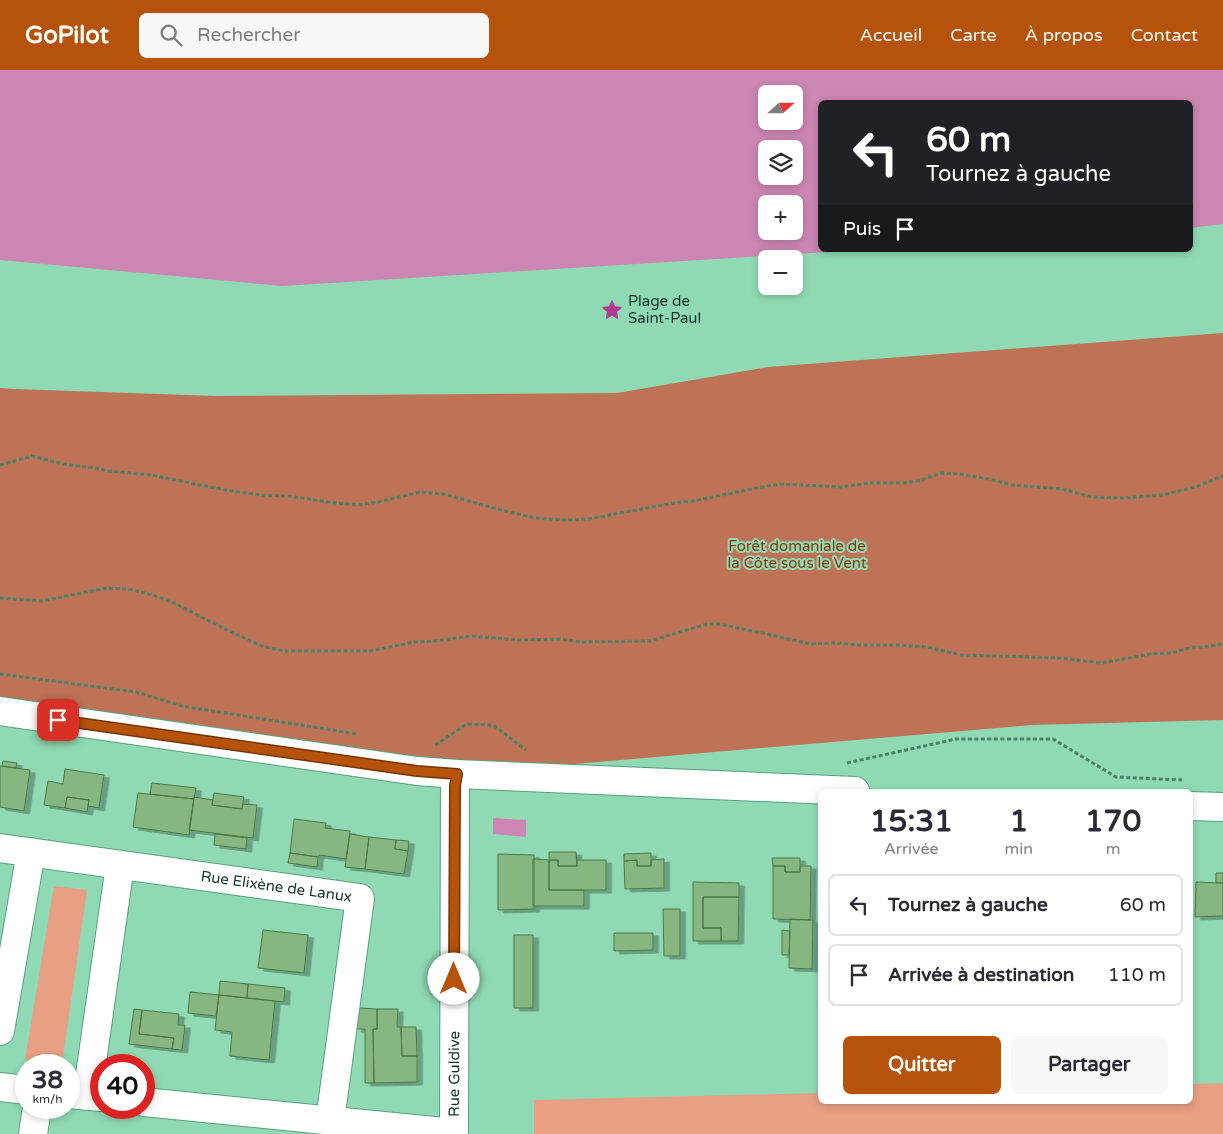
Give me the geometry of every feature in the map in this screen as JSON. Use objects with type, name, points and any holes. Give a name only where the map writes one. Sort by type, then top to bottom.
[{"type":"street","points":[[0,712],[417,771],[818,789]]},
{"type":"street","name":"Rue Guldive","points":[[454,1134],[455,796],[457,774]]},
{"type":"street","points":[[1193,795],[1223,807]]},
{"type":"street","name":"Rue Elixène de Lanux","points":[[0,848],[360,898],[330,1121]]},
{"type":"street","points":[[0,1031],[31,852]]},
{"type":"street","points":[[86,1096],[120,865]]},
{"type":"street","points":[[0,1087],[15,1089]]},
{"type":"street","points":[[155,1103],[454,1134]]},
{"type":"street","points":[[33,1134],[35,1119]]},
{"type":"path","points":[[0,465],[32,456],[63,464],[151,475],[224,490],[357,505],[379,502],[420,492],[443,494],[536,518],[566,520],[588,519],[781,484],[841,486],[869,483],[902,483],[918,481],[942,473],[959,474],[1012,484],[1062,489],[1092,497],[1123,498],[1163,496],[1195,487],[1223,476]]},
{"type":"path","points":[[0,598],[42,601],[106,588],[128,588],[174,603],[262,646],[284,651],[370,652],[414,642],[471,636],[518,640],[560,639],[582,642],[650,641],[708,624],[719,624],[810,644],[900,644],[927,647],[961,655],[1060,658],[1101,663],[1151,654],[1171,653],[1193,647],[1223,644]]},
{"type":"path","points":[[0,674],[136,692],[182,706],[366,735]]},
{"type":"path","points":[[434,746],[467,724],[493,725],[528,752]]},
{"type":"path","points":[[847,763],[956,739],[1053,739],[1116,777],[1170,789]]},
{"type":"shaded area","points":[[0,70],[1223,70],[1223,224],[1193,228],[1193,100],[818,100],[818,252],[828,252],[803,254],[803,250],[758,250],[758,256],[282,286],[0,260]]},
{"type":"shaded area","points":[[493,818],[526,820],[526,837],[493,834]]},
{"type":"shaded area","points":[[54,886],[87,890],[63,1054],[26,1054]]},
{"type":"shaded area","points":[[1223,1083],[1223,1134],[534,1134],[534,1100],[818,1093],[818,1104],[1193,1104],[1193,1084]]},
{"type":"green space","name":"Forêt domaniale de la Côte sous le Vent","points":[[1223,333],[1223,720],[1032,725],[457,774],[0,711],[0,388],[216,396],[617,393],[768,367]]},
{"type":"building","points":[[3,761],[17,763],[16,768],[2,766]]},
{"type":"building","points":[[0,766],[30,770],[24,811],[0,807]]},
{"type":"building","points":[[65,769],[104,775],[99,808],[88,806],[89,800],[67,797],[65,808],[44,805],[48,781],[63,784]]},
{"type":"building","points":[[152,783],[196,788],[194,799],[150,794]]},
{"type":"building","points":[[138,793],[194,799],[189,835],[133,827]]},
{"type":"building","points":[[214,793],[244,797],[242,809],[212,805]]},
{"type":"building","points":[[67,797],[89,800],[87,812],[65,808]]},
{"type":"building","points":[[194,797],[213,800],[212,805],[242,809],[243,804],[257,805],[253,838],[189,830]]},
{"type":"building","points":[[294,819],[326,823],[325,828],[350,831],[346,859],[290,853]]},
{"type":"building","points":[[215,834],[247,838],[246,849],[214,845]]},
{"type":"building","points":[[350,834],[369,837],[365,869],[345,867]]},
{"type":"building","points":[[369,837],[396,840],[395,849],[408,851],[404,874],[365,869]]},
{"type":"building","points":[[396,840],[409,841],[408,851],[395,849]]},
{"type":"building","points":[[549,852],[576,852],[577,866],[558,866],[558,860],[549,860]]},
{"type":"building","points":[[290,853],[318,857],[317,867],[288,863]]},
{"type":"building","points":[[651,853],[651,866],[637,866],[637,860],[624,861],[624,854]]},
{"type":"building","points":[[498,854],[534,855],[534,909],[498,910]]},
{"type":"building","points":[[772,858],[800,858],[800,872],[785,872],[785,866],[773,866]]},
{"type":"building","points":[[533,859],[549,860],[549,890],[584,890],[584,906],[533,906]]},
{"type":"building","points":[[664,859],[664,888],[625,889],[624,861],[637,860],[637,866],[651,866],[651,860]]},
{"type":"building","points":[[549,860],[558,860],[558,866],[577,866],[577,860],[606,860],[606,890],[549,890]]},
{"type":"building","points":[[773,866],[785,866],[785,872],[800,872],[800,866],[811,866],[810,920],[773,919]]},
{"type":"building","points":[[1216,873],[1223,873],[1223,883],[1216,883]]},
{"type":"building","points":[[693,882],[739,883],[739,897],[703,897],[703,928],[721,928],[721,941],[693,941]]},
{"type":"building","points":[[1196,882],[1223,883],[1223,916],[1195,917]]},
{"type":"building","points":[[703,897],[739,897],[738,941],[721,941],[721,928],[703,928]]},
{"type":"building","points":[[663,909],[680,909],[680,956],[664,956]]},
{"type":"building","points":[[790,919],[813,920],[812,969],[789,968]]},
{"type":"building","points":[[263,930],[308,935],[304,973],[258,968]]},
{"type":"building","points":[[782,930],[790,931],[789,955],[782,955]]},
{"type":"building","points":[[614,933],[653,933],[653,950],[614,951]]},
{"type":"building","points":[[514,935],[533,935],[533,1008],[514,1008]]},
{"type":"building","points":[[220,981],[248,984],[247,998],[219,995]]},
{"type":"building","points":[[248,984],[285,988],[284,1002],[247,998]]},
{"type":"building","points":[[190,992],[219,995],[216,1016],[188,1013]]},
{"type":"building","points":[[219,995],[275,1001],[269,1060],[230,1056],[232,1032],[215,1030]]},
{"type":"building","points":[[359,1008],[377,1009],[377,1029],[373,1029],[374,1083],[365,1083],[365,1029],[356,1029]]},
{"type":"building","points":[[134,1009],[142,1010],[139,1034],[174,1038],[172,1049],[129,1044]]},
{"type":"building","points":[[377,1009],[398,1009],[397,1027],[401,1027],[402,1056],[417,1056],[417,1082],[374,1083],[373,1029],[377,1029]]},
{"type":"building","points":[[142,1010],[179,1014],[178,1025],[185,1025],[182,1050],[172,1049],[174,1038],[139,1034]]},
{"type":"building","points":[[401,1027],[416,1027],[417,1056],[402,1056]]},
{"type":"place","name":"Plage de Saint-Paul","points":[[612,310]]},
{"type":"route","points":[[58,720],[417,771],[457,774],[455,786],[454,979]]}]
